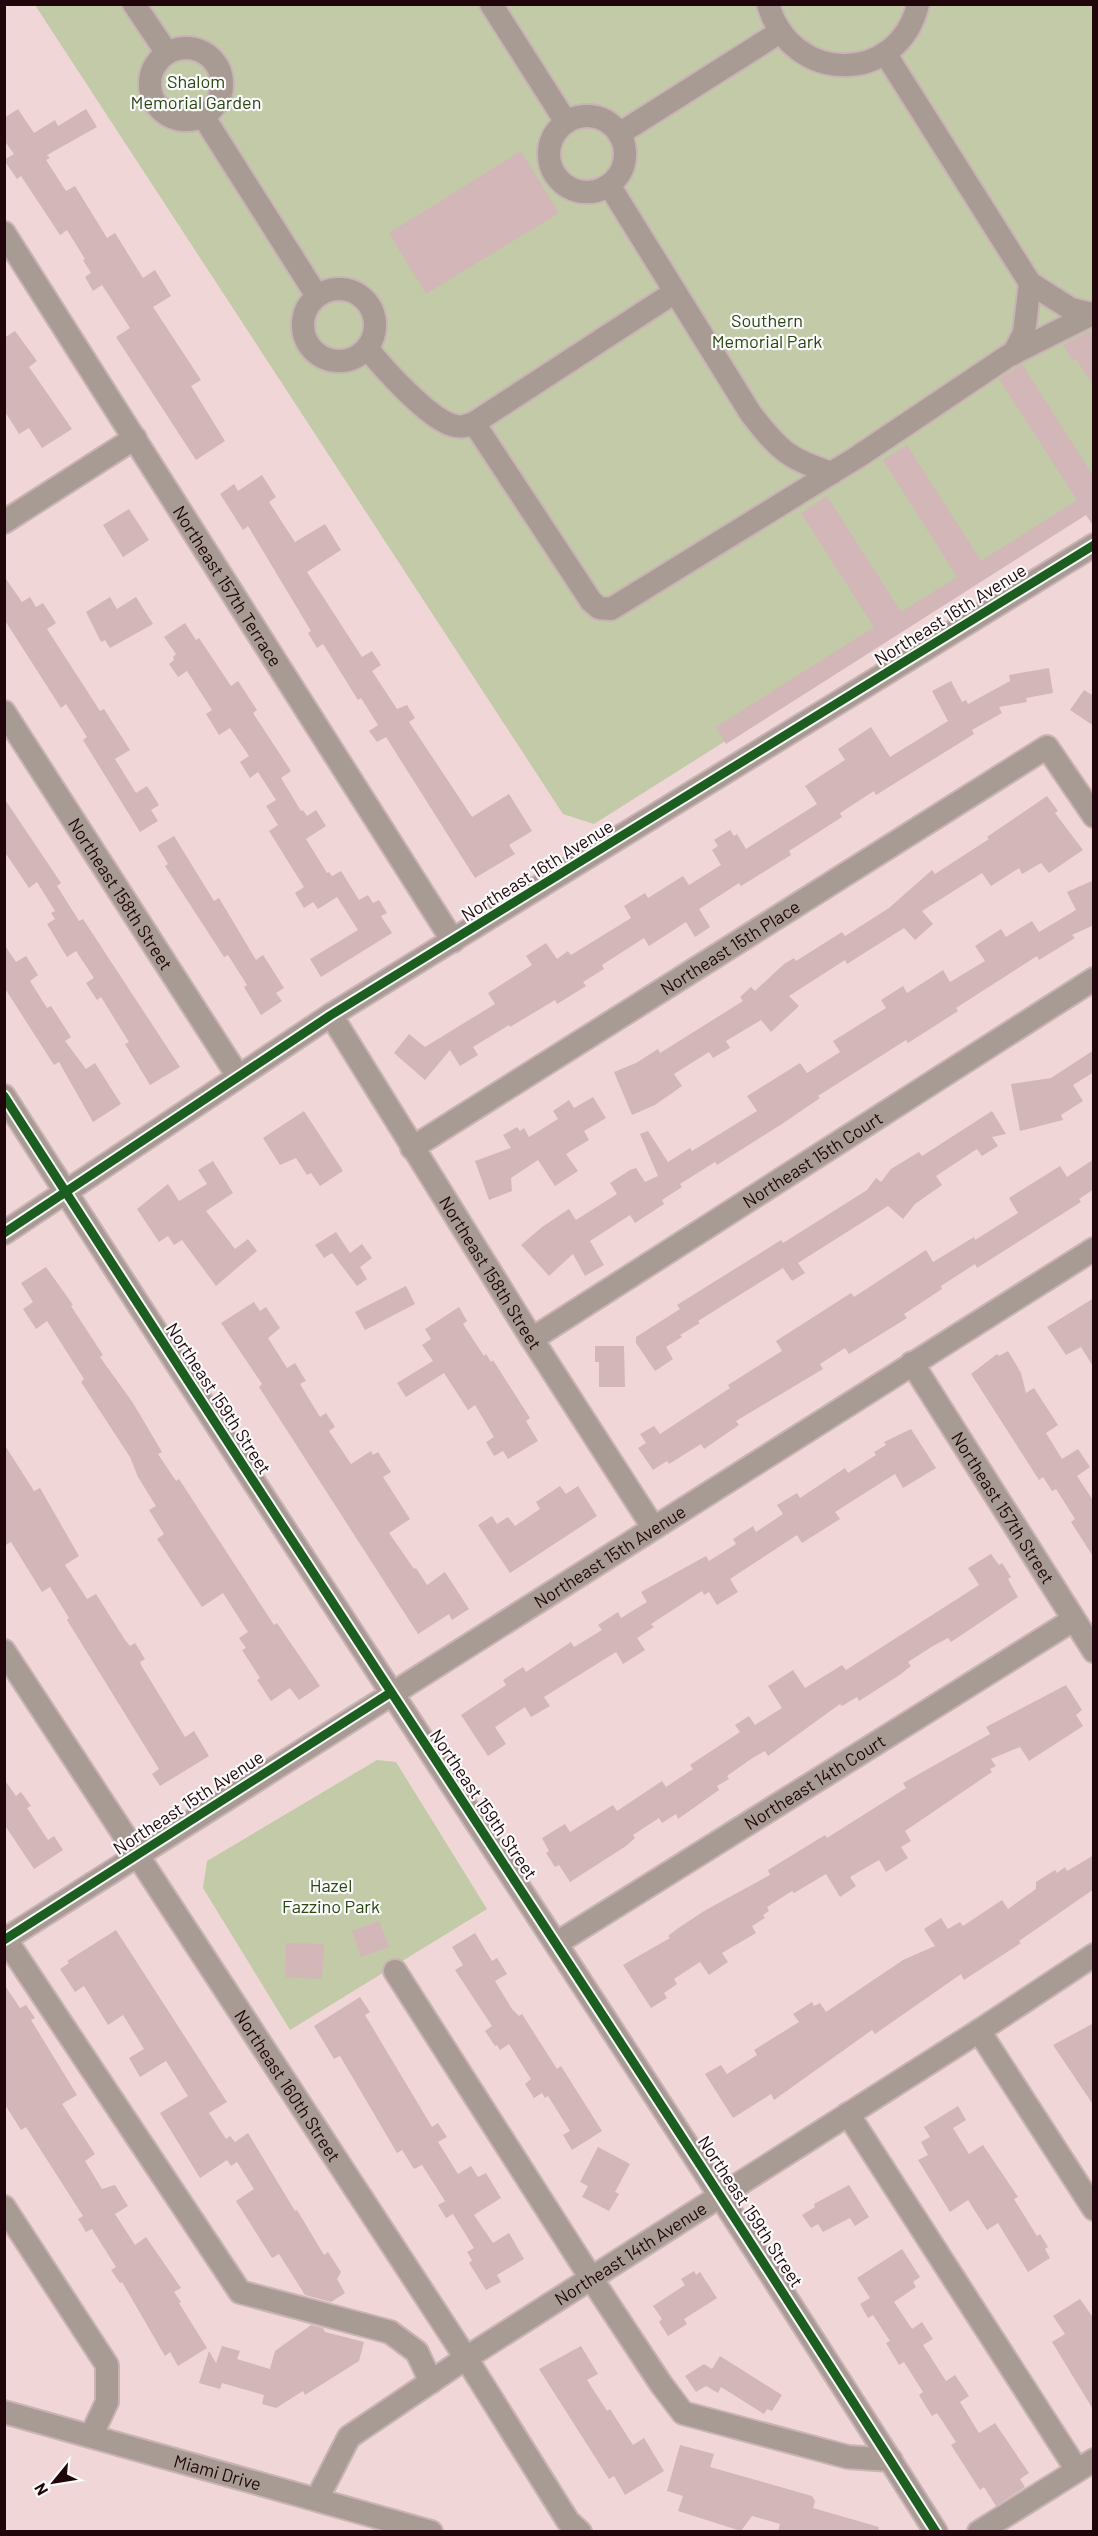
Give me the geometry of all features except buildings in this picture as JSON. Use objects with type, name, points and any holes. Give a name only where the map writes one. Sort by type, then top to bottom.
[{"type":"street","points":[[134,4],[167,53]]},
{"type":"street","points":[[491,4],[566,122]]},
{"type":"street","points":[[768,4],[772,21],[803,55],[825,64],[848,66],[870,61],[885,53],[908,30],[918,4]]},
{"type":"street","points":[[620,134],[780,32]]},
{"type":"street","points":[[189,48],[200,51],[217,66],[222,88],[212,109],[203,116],[192,119],[174,118],[159,108],[152,97],[150,85],[152,72],[167,53],[189,48]]},
{"type":"street","points":[[885,53],[1030,284],[1071,309],[1093,314]]},
{"type":"street","points":[[583,115],[596,116],[607,121],[620,134],[625,153],[624,165],[609,185],[598,191],[573,190],[554,174],[549,161],[549,148],[552,136],[566,122],[583,115]]},
{"type":"street","points":[[203,116],[299,264],[316,296]]},
{"type":"street","points":[[609,185],[751,414],[776,447],[800,463],[832,473]]},
{"type":"street","name":"Northeast 157th Terrace","points":[[4,233],[453,941]]},
{"type":"street","points":[[1013,354],[1024,333],[1030,284]]},
{"type":"street","points":[[345,289],[361,295],[369,304],[376,327],[367,348],[358,356],[334,361],[313,350],[303,328],[309,305],[316,296],[327,290],[345,289]]},
{"type":"street","points":[[367,348],[416,399],[449,424],[464,427],[474,423],[675,292]]},
{"type":"street","points":[[474,423],[591,601],[599,608],[611,609],[832,473],[1013,354],[1093,314]]},
{"type":"street","points":[[4,522],[135,438]]},
{"type":"street","name":"Northeast 16th Avenue","points":[[4,1233],[331,1015],[1094,545]]},
{"type":"street","name":"Northeast 158th Street","points":[[4,712],[237,1076]]},
{"type":"street","name":"Northeast 15th Place","points":[[412,1148],[1047,747],[1094,816]]},
{"type":"street","name":"Northeast 15th Court","points":[[532,1339],[1094,979]]},
{"type":"street","name":"Northeast 158th Street","points":[[331,1015],[532,1339],[653,1527]]},
{"type":"street","name":"Northeast 159th Street","points":[[4,1096],[390,1693],[721,2194],[936,2532]]},
{"type":"street","name":"Northeast 15th Avenue","points":[[5,1938],[1094,1249]]},
{"type":"street","name":"Northeast 157th Street","points":[[912,1363],[1094,1651]]},
{"type":"street","name":"Northeast 14th Court","points":[[557,1943],[1073,1620]]},
{"type":"street","name":"Northeast 160th Street","points":[[4,1651],[466,2358],[572,2528]]},
{"type":"street","points":[[5,1938],[240,2292],[390,2332],[417,2352],[431,2382]]},
{"type":"street","name":"Northeast 14th Avenue","points":[[317,2499],[349,2437],[466,2358],[979,2031],[1094,1955]]},
{"type":"street","points":[[395,1971],[591,2278],[661,2384],[683,2413],[848,2457],[891,2460]]},
{"type":"street","points":[[979,2031],[1094,2209]]},
{"type":"street","points":[[848,2114],[1085,2465],[979,2532]]},
{"type":"street","points":[[6,2211],[107,2365],[107,2402],[91,2436]]},
{"type":"street","name":"Miami Drive","points":[[4,2412],[431,2532]]},
{"type":"green space","name":"Southern Memorial Park","points":[[35,5],[1093,5],[1093,509],[594,824],[563,814]]},
{"type":"green space","name":"Hazel Fazzino Park","points":[[377,1760],[396,1762],[487,1909],[290,2030],[203,1888],[207,1861]]},
{"type":"cycle path","points":[[4,1233],[331,1015],[1094,545]]},
{"type":"cycle path","points":[[4,1096],[705,2172],[936,2532]]},
{"type":"cycle path","points":[[4,1940],[390,1693]]},
{"type":"park label","name":"Shalom Memorial Garden","points":[[196,91]]}]
